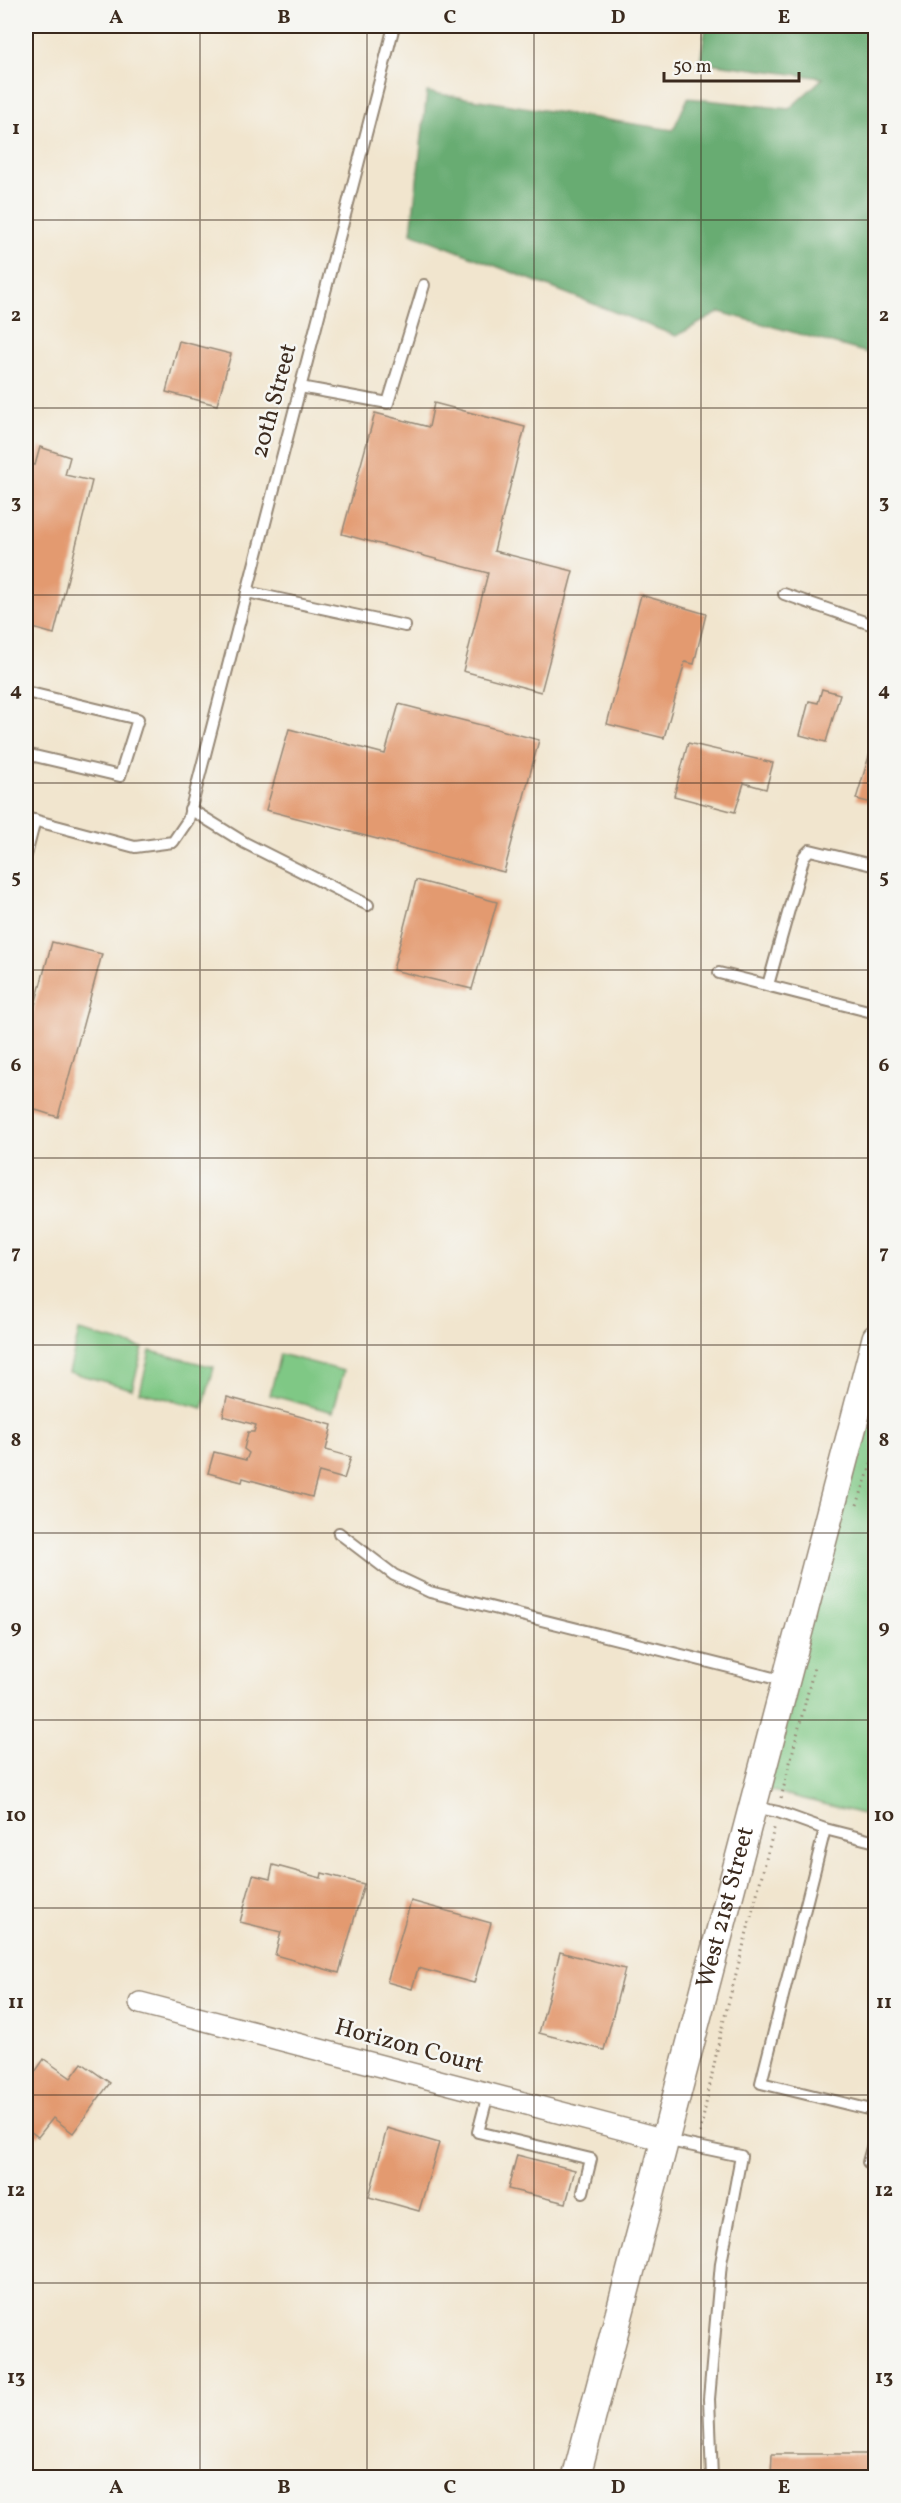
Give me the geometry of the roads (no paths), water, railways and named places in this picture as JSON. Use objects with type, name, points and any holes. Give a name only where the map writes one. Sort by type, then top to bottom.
[{"type":"street","name":"West 21st Street","points":[[576,2478],[876,1338]]},
{"type":"street","name":"Horizon Court","points":[[140,2003],[665,2140]]},
{"type":"lane","name":"20th Street","points":[[30,819],[135,847],[173,842],[188,820],[394,26]]},
{"type":"lane","points":[[300,387],[388,403],[424,285]]},
{"type":"lane","points":[[247,592],[405,626]]},
{"type":"lane","points":[[784,594],[876,626]]},
{"type":"lane","points":[[26,692],[138,718],[120,776],[26,753]]},
{"type":"lane","points":[[190,809],[245,843],[368,905]]},
{"type":"lane","points":[[26,855],[30,819]]},
{"type":"lane","points":[[768,985],[804,856],[810,850],[876,866]]},
{"type":"lane","points":[[719,973],[876,1013]]},
{"type":"lane","points":[[339,1533],[394,1575],[430,1592],[786,1681]]},
{"type":"lane","points":[[753,1806],[778,1812],[825,1829],[876,1842]]},
{"type":"lane","points":[[825,1829],[761,2083],[876,2111]]},
{"type":"lane","points":[[488,2094],[478,2132],[591,2159],[583,2192]]},
{"type":"lane","points":[[868,2163],[876,2133]]},
{"type":"lane","points":[[665,2140],[741,2156],[719,2286],[709,2399],[712,2478]]}]
